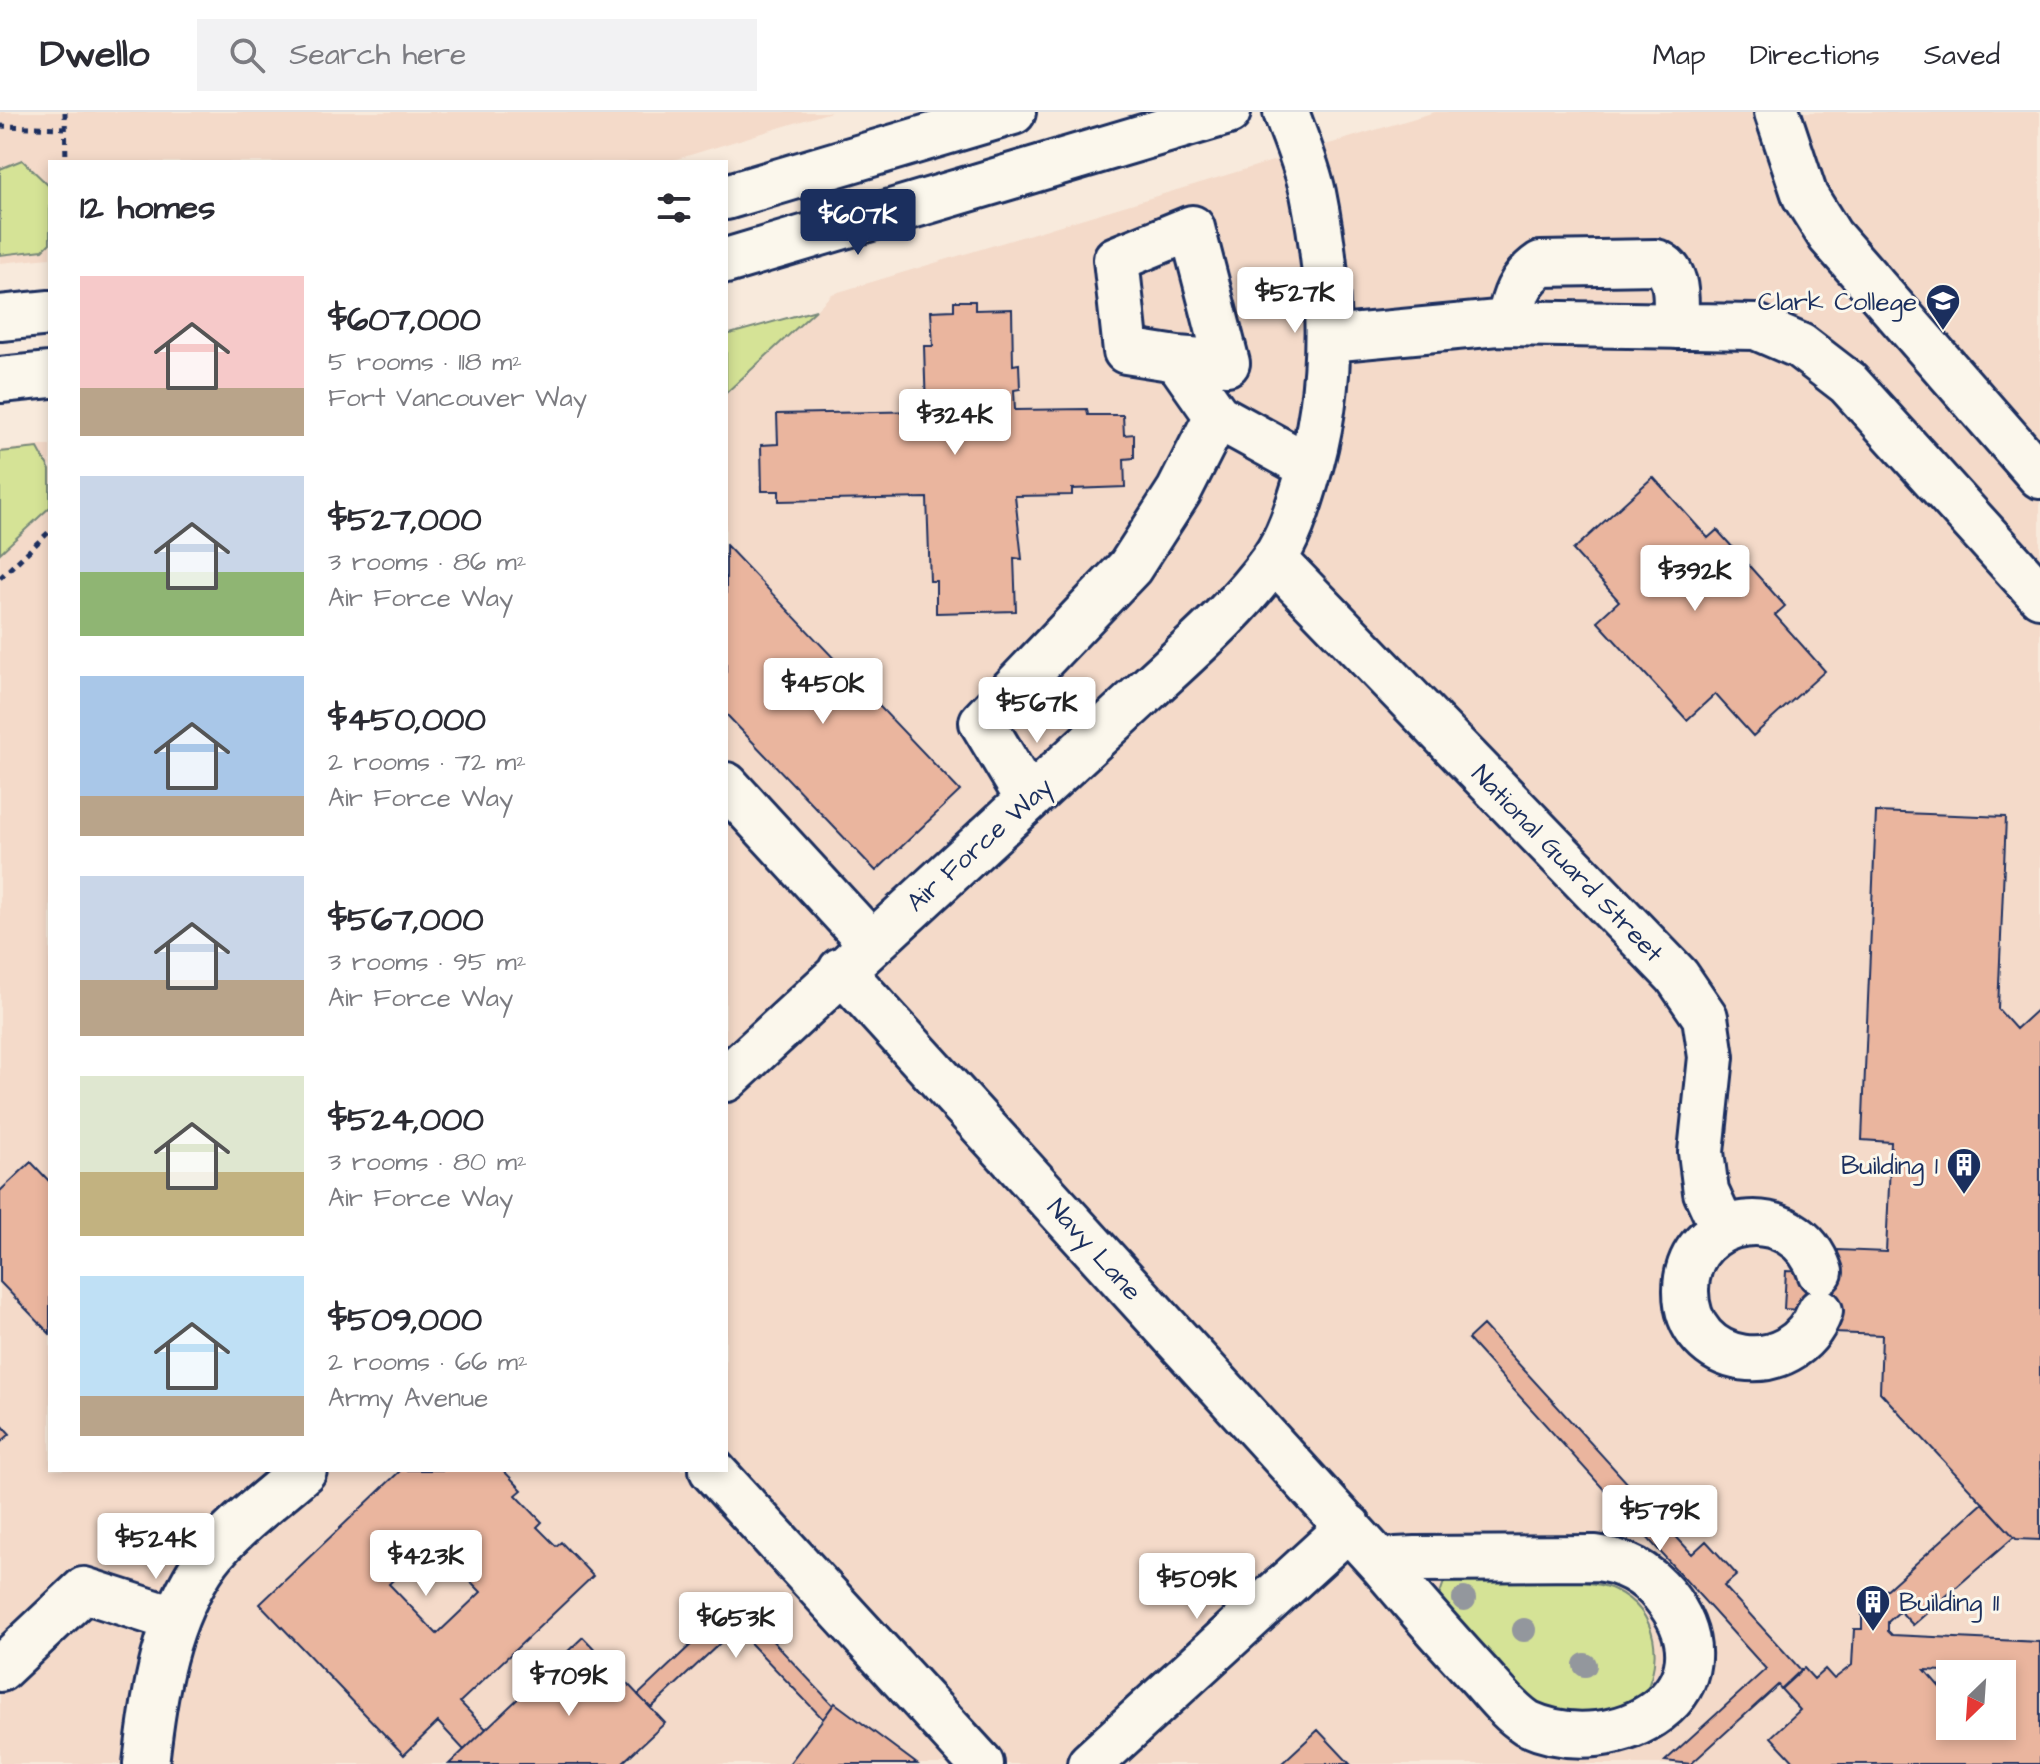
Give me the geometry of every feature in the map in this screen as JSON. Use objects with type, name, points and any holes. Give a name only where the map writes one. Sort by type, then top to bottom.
[{"type":"street","points":[[728,196],[1013,112]]},
{"type":"street","points":[[728,260],[1228,112]]},
{"type":"street","name":"Air Force Way","points":[[728,1077],[1212,629],[1274,559],[1299,505],[1320,436],[1329,339],[1327,293],[1313,190],[1286,112]]},
{"type":"street","points":[[1777,112],[1805,196],[1830,236],[2040,476]]},
{"type":"street","points":[[1508,323],[1514,296],[1526,274],[1541,264],[1656,262],[1670,267],[1674,276],[1676,326]]},
{"type":"street","points":[[0,318],[48,313]]},
{"type":"street","points":[[1329,339],[1508,323],[1756,327],[1800,346],[1848,383],[2040,595]]},
{"type":"street","points":[[1177,359],[1217,416],[1310,467]]},
{"type":"street","points":[[0,380],[48,375]]},
{"type":"street","points":[[1028,799],[982,722],[1130,567],[1179,491],[1217,416]]},
{"type":"street","name":"National Guard Street","points":[[1274,559],[1677,976],[1705,1017],[1711,1057],[1701,1152],[1706,1192],[1723,1229]]},
{"type":"street","name":"Navy Lane","points":[[728,788],[856,957],[1349,1527],[1383,1566],[1509,1707],[1525,1722],[1559,1738],[1595,1742],[1631,1734],[1665,1712],[1682,1686],[1689,1655],[1684,1625],[1655,1584],[1621,1563],[1596,1558],[1477,1557],[1396,1560],[1383,1566]]},
{"type":"street","points":[[1752,1222],[1780,1227],[1805,1244],[1820,1292],[1804,1338],[1779,1355],[1750,1359],[1735,1356],[1709,1342],[1699,1332],[1687,1304],[1687,1275],[1700,1248],[1723,1229],[1752,1222]]},
{"type":"street","points":[[146,1764],[153,1705],[174,1619],[209,1557],[302,1472]]},
{"type":"street","points":[[714,1472],[981,1764]]},
{"type":"street","points":[[1090,1764],[1349,1527]]},
{"type":"street","points":[[0,1669],[84,1590],[174,1619]]},
{"type":"path","points":[[65,112],[66,160]]},
{"type":"path","points":[[0,126],[65,128]]},
{"type":"path","points":[[0,578],[48,533]]},
{"type":"shaded area","points":[[0,112],[831,112],[674,160],[48,160],[48,258],[0,263]]},
{"type":"shaded area","points":[[1435,112],[2040,112],[2040,1764],[0,1764],[0,450],[48,445],[48,1472],[728,1472],[728,334],[816,310],[832,294]]},
{"type":"green space","points":[[22,160],[48,185],[48,245],[43,250],[0,255],[0,169]]},
{"type":"green space","points":[[816,310],[728,391],[728,334]]},
{"type":"green space","points":[[38,448],[48,466],[48,509],[0,553],[0,452]]},
{"type":"green space","points":[[1454,1577],[1582,1582],[1615,1590],[1641,1611],[1653,1639],[1653,1670],[1642,1701],[1551,1724],[1437,1602],[1444,1582]]},
{"type":"building","points":[[954,301],[975,301],[975,310],[1012,309],[1013,365],[1019,364],[1020,389],[1014,390],[1015,410],[1087,409],[1088,415],[1123,415],[1124,435],[1134,434],[1134,458],[1124,459],[1125,487],[1072,489],[1072,495],[1015,496],[1022,559],[1014,558],[1016,611],[936,613],[936,581],[930,581],[927,498],[779,501],[779,491],[762,491],[761,445],[778,444],[777,414],[926,411],[924,346],[933,346],[931,311],[954,310]]},
{"type":"building","points":[[1653,477],[1708,538],[1717,530],[1785,606],[1775,615],[1825,671],[1753,736],[1715,694],[1687,720],[1597,621],[1619,601],[1573,550]]},
{"type":"building","points":[[728,547],[960,791],[876,871],[728,716]]},
{"type":"building","name":"Building 1","points":[[1876,812],[2006,817],[1998,1009],[2016,1029],[2040,1007],[2040,1540],[2016,1539],[1880,1392],[1882,1335],[1834,1333],[1835,1312],[1784,1309],[1786,1271],[1836,1273],[1838,1250],[1886,1252],[1891,1142],[1862,1140]]},
{"type":"building","points":[[31,1162],[48,1180],[48,1332],[0,1282],[0,1191]]},
{"type":"building","points":[[1483,1325],[1692,1554],[1706,1541],[1737,1575],[1724,1586],[1801,1670],[1781,1689],[1778,1685],[1691,1764],[1665,1761],[1766,1669],[1468,1339]]},
{"type":"building","points":[[0,1423],[10,1434],[0,1443]]},
{"type":"building","points":[[399,1472],[505,1472],[522,1490],[516,1495],[542,1522],[537,1527],[556,1546],[561,1542],[593,1576],[460,1702],[486,1729],[464,1750],[438,1722],[404,1755],[260,1604]],"holes":[[[432,1542],[481,1592],[437,1634],[389,1584]]]},
{"type":"building","name":"Building 11","points":[[1983,1503],[2014,1537],[1913,1625],[1900,1611],[1888,1622],[1888,1631],[1892,1635],[2040,1642],[2040,1764],[1796,1764],[1771,1737],[1800,1710],[1781,1689],[1804,1668],[1814,1679],[1825,1669],[1834,1679],[1852,1665],[1854,1629],[1862,1629],[1862,1612]]},
{"type":"building","points":[[736,1602],[833,1705],[823,1719],[736,1628],[651,1708],[638,1695]]},
{"type":"building","points":[[583,1637],[665,1723],[621,1764],[449,1764]]},
{"type":"building","points":[[835,1703],[917,1764],[789,1764]]},
{"type":"building","points":[[1318,1730],[1350,1764],[1281,1764]]},
{"type":"place","name":"Clark College","points":[[1943,332]]},
{"type":"place","name":"Building 1","points":[[1964,1196]]},
{"type":"place","name":"Building 11","points":[[1873,1633]]}]
